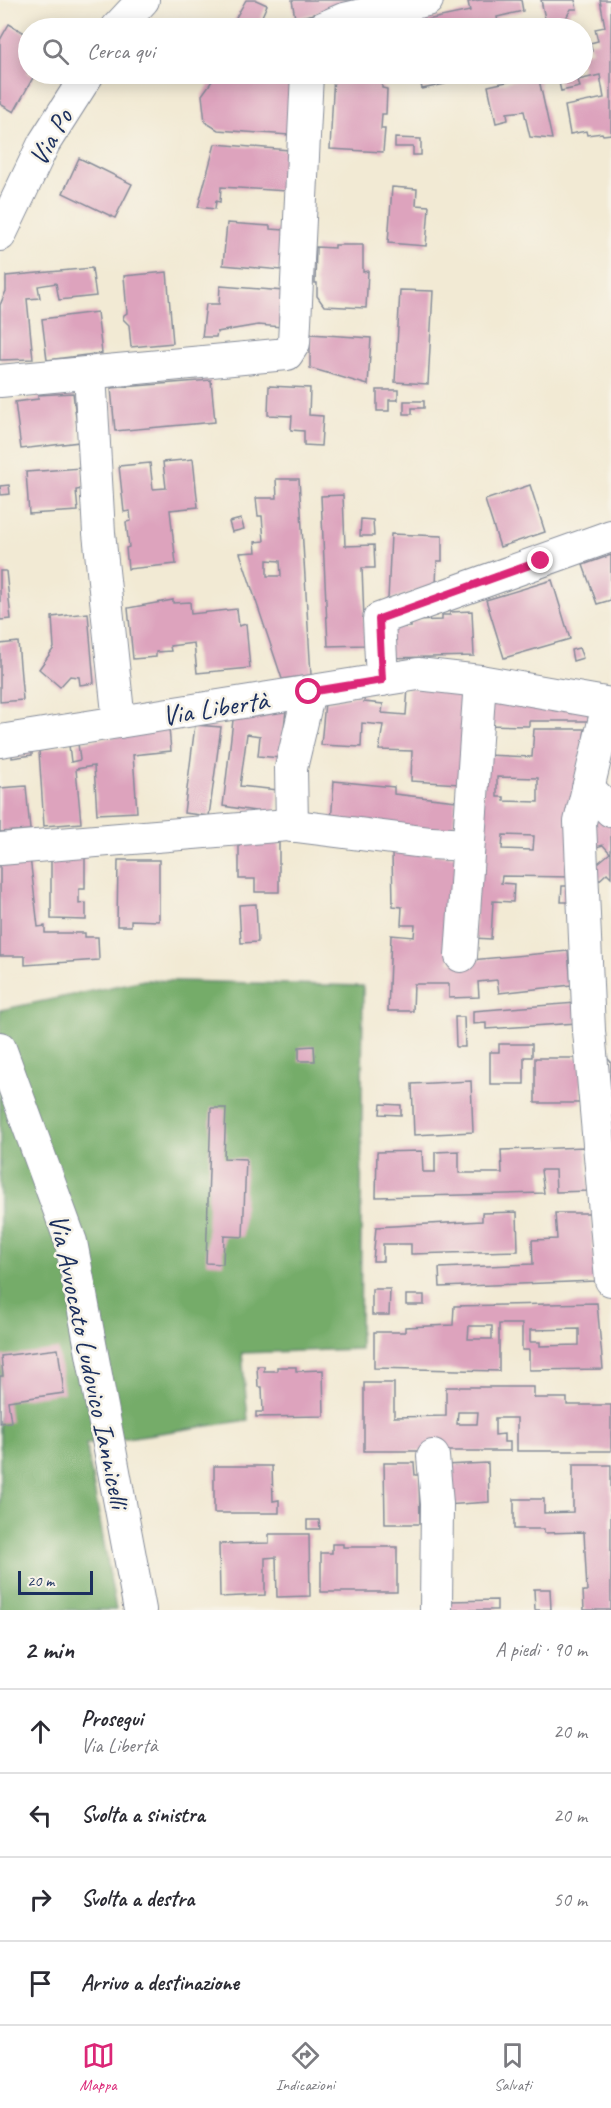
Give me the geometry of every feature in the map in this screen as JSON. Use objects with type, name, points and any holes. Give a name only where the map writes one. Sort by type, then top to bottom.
[{"type":"street","points":[[126,18],[143,0]]},
{"type":"street","points":[[348,18],[427,0]]},
{"type":"street","name":"Via Po","points":[[0,235],[44,143],[82,84]]},
{"type":"street","points":[[0,381],[286,354],[294,343],[307,84]]},
{"type":"street","points":[[90,373],[99,533],[119,722]]},
{"type":"street","points":[[382,680],[379,619],[611,536]]},
{"type":"street","name":"Via Libertà","points":[[0,741],[418,674],[480,681],[609,704]]},
{"type":"street","points":[[461,956],[480,681]]},
{"type":"street","points":[[292,826],[291,768],[309,692]]},
{"type":"street","points":[[609,704],[580,822],[589,1031],[611,1280]]},
{"type":"street","points":[[588,788],[611,811]]},
{"type":"street","points":[[0,849],[292,826],[431,843],[468,845]]},
{"type":"street","points":[[589,1031],[611,1052]]},
{"type":"street","name":"Via Avvocato Ludovico Iannicelli","points":[[0,1048],[71,1242],[140,1610]]},
{"type":"street","points":[[433,1456],[437,1504],[436,1610]]},
{"type":"green space","points":[[144,980],[363,986],[360,1349],[242,1353],[248,1420],[86,1444],[116,1610],[0,1610],[0,1010]]},
{"type":"building","points":[[246,0],[256,0],[267,5],[261,18],[236,18]]},
{"type":"building","points":[[292,0],[381,0],[295,18]]},
{"type":"building","points":[[521,0],[523,11],[497,18],[436,18],[470,11],[468,2]]},
{"type":"building","points":[[541,0],[575,0],[577,9],[571,9],[566,18],[545,18]]},
{"type":"building","points":[[600,0],[611,0],[611,134],[587,135],[586,131],[570,134],[565,106],[604,98],[600,75],[593,77],[593,42],[598,41],[595,29],[605,27]]},
{"type":"building","points":[[9,24],[18,29],[18,84],[29,84],[14,112],[0,104],[0,40]]},
{"type":"building","points":[[210,84],[292,84],[289,135],[218,130],[205,122],[202,95]]},
{"type":"building","points":[[333,84],[382,84],[382,88],[387,89],[386,114],[382,114],[381,129],[385,129],[383,152],[330,149]]},
{"type":"building","points":[[421,84],[445,84],[422,89]]},
{"type":"building","points":[[540,84],[552,139],[530,137],[524,111],[507,113],[508,120],[496,123],[488,86]]},
{"type":"building","points":[[559,84],[579,84],[580,87],[561,91]]},
{"type":"building","points":[[395,138],[421,139],[421,155],[413,155],[413,147],[395,147]]},
{"type":"building","points":[[215,144],[289,150],[287,191],[221,187],[220,202],[216,201],[215,209],[198,207]]},
{"type":"building","points":[[79,158],[132,184],[115,218],[63,193]]},
{"type":"building","points":[[392,187],[417,189],[416,205],[429,206],[426,246],[388,243]]},
{"type":"building","points":[[227,223],[270,226],[270,229],[285,230],[282,270],[223,265]]},
{"type":"building","points":[[335,245],[363,245],[363,272],[368,271],[366,308],[324,306],[317,296],[316,247],[335,248]]},
{"type":"building","points":[[92,268],[96,296],[59,300],[56,283],[38,286],[40,298],[27,299],[33,359],[0,360],[0,305],[6,291],[6,276]]},
{"type":"building","points":[[167,272],[173,343],[131,347],[129,325],[123,319],[127,313],[124,276]]},
{"type":"building","points":[[220,286],[284,291],[282,327],[258,325],[217,332],[216,337],[202,337],[206,304],[219,304]]},
{"type":"building","points":[[400,290],[433,291],[428,384],[395,382]]},
{"type":"building","points":[[97,312],[102,353],[47,360],[42,319]]},
{"type":"building","points":[[310,334],[371,338],[368,385],[310,368]]},
{"type":"building","points":[[211,380],[215,422],[115,431],[111,388]]},
{"type":"building","points":[[269,386],[310,388],[309,415],[323,416],[321,446],[304,445],[304,431],[291,430],[292,416],[268,415]]},
{"type":"building","points":[[377,390],[398,390],[398,400],[389,400],[389,411],[377,411]]},
{"type":"building","points":[[73,393],[79,442],[21,449],[15,402],[38,399],[38,395]]},
{"type":"building","points":[[404,401],[424,401],[424,408],[412,408],[412,414],[404,414]]},
{"type":"building","points":[[193,459],[198,507],[170,510],[176,564],[128,569],[126,548],[129,547],[126,522],[131,521],[130,511],[124,512],[119,466],[150,463],[153,489],[166,488],[163,462]]},
{"type":"building","points":[[81,468],[82,489],[76,490],[78,511],[29,514],[26,472]]},
{"type":"building","points":[[276,479],[299,479],[311,675],[282,679],[240,553],[256,552],[255,542],[264,541],[262,516],[258,516],[256,498],[277,498]],"holes":[[[267,560],[280,561],[281,576],[267,576]]]},
{"type":"building","points":[[9,485],[10,494],[1,495],[0,486]]},
{"type":"building","points":[[530,485],[545,532],[500,547],[485,500]]},
{"type":"building","points":[[343,495],[345,546],[374,545],[375,568],[362,568],[365,645],[328,646],[321,496]]},
{"type":"building","points":[[241,519],[244,529],[232,532],[229,522]]},
{"type":"building","points":[[361,519],[373,520],[374,536],[360,536]]},
{"type":"building","points":[[391,534],[442,536],[442,561],[437,561],[436,585],[388,600]]},
{"type":"building","points":[[611,555],[611,600],[597,604],[583,565]]},
{"type":"building","points":[[0,571],[6,571],[11,619],[0,620]]},
{"type":"building","points":[[552,580],[570,639],[504,658],[486,600]]},
{"type":"building","points":[[173,600],[173,603],[190,602],[191,614],[237,609],[239,626],[246,624],[250,668],[197,673],[194,643],[170,646],[171,651],[156,652],[156,657],[133,659],[128,608]]},
{"type":"building","points":[[472,611],[474,656],[385,658],[384,628],[411,627],[411,621],[442,620],[442,615],[450,615],[450,612]]},
{"type":"building","points":[[88,613],[94,683],[80,685],[79,677],[70,676],[60,687],[39,669],[54,648],[52,617]]},
{"type":"building","points":[[18,642],[23,700],[0,702],[0,644]]},
{"type":"building","points":[[579,648],[583,658],[573,661],[571,650]]},
{"type":"building","points":[[467,687],[460,784],[411,781],[412,751],[379,750],[383,725],[362,723],[361,747],[321,745],[325,702],[365,694],[364,702],[383,704],[382,713],[406,715],[408,688]]},
{"type":"building","points":[[485,694],[590,703],[588,721],[529,721],[529,726],[484,725]]},
{"type":"building","points":[[286,709],[281,758],[258,756],[260,736],[247,734],[240,786],[278,790],[275,814],[223,806],[233,720]]},
{"type":"building","points":[[195,725],[221,727],[209,816],[184,813]]},
{"type":"building","points":[[169,728],[171,751],[133,755],[137,812],[97,814],[94,766],[76,769],[81,823],[44,826],[39,751],[69,745],[71,762],[80,760],[78,743]]},
{"type":"building","points":[[534,729],[585,729],[573,813],[574,877],[502,876],[501,883],[514,884],[513,902],[493,901],[491,939],[474,938],[485,755],[532,757]],"holes":[[[497,777],[538,778],[538,802],[504,801],[504,797],[497,797]],[[503,835],[534,836],[533,850],[502,849]]]},
{"type":"building","points":[[32,749],[32,755],[12,758],[12,751]]},
{"type":"building","points":[[334,781],[394,787],[394,794],[456,801],[453,833],[331,822]]},
{"type":"building","points":[[26,786],[30,830],[0,832],[0,788]]},
{"type":"building","points":[[592,810],[611,820],[611,877],[607,873],[592,887],[592,868],[610,853],[603,845],[593,848]]},
{"type":"building","points":[[239,841],[279,841],[279,892],[255,892],[255,879],[239,879]]},
{"type":"building","points":[[392,851],[457,856],[449,962],[568,951],[571,985],[499,993],[497,980],[478,982],[479,997],[449,998],[449,984],[414,984],[413,1011],[388,1011],[391,935],[414,937],[415,925],[401,925],[402,907],[393,906]]},
{"type":"building","points":[[51,855],[85,857],[85,889],[79,889],[79,904],[86,903],[86,920],[51,919]]},
{"type":"building","points":[[30,857],[38,927],[45,926],[45,933],[85,933],[85,937],[98,937],[99,960],[25,965],[25,956],[0,956],[0,860]]},
{"type":"building","points":[[118,860],[159,860],[159,921],[131,920],[131,926],[117,926]]},
{"type":"building","points":[[562,886],[572,886],[573,902],[561,902]]},
{"type":"building","points":[[256,904],[258,942],[241,943],[239,905]]},
{"type":"building","points":[[576,1003],[577,1023],[486,1029],[486,1023],[473,1024],[473,1011]]},
{"type":"building","points":[[455,1017],[464,1017],[465,1047],[456,1047]]},
{"type":"building","points":[[499,1044],[532,1044],[532,1057],[524,1057],[524,1084],[490,1084],[490,1052],[499,1052]]},
{"type":"building","points":[[314,1046],[315,1061],[299,1061],[299,1047]]},
{"type":"building","points":[[535,1058],[581,1058],[581,1103],[535,1103]]},
{"type":"building","points":[[607,1058],[611,1062],[611,1133]]},
{"type":"building","points":[[471,1081],[473,1132],[414,1135],[412,1084]]},
{"type":"building","points":[[381,1104],[401,1105],[401,1115],[380,1114]]},
{"type":"building","points":[[211,1108],[226,1108],[224,1158],[246,1159],[243,1237],[224,1236],[223,1264],[206,1263]]},
{"type":"building","points":[[586,1147],[589,1191],[556,1192],[555,1170],[541,1170],[544,1193],[376,1197],[377,1152],[422,1151],[423,1172],[435,1172],[435,1152],[459,1151],[459,1173],[502,1173],[501,1150]]},
{"type":"building","points":[[517,1212],[518,1251],[411,1254],[411,1244],[383,1244],[383,1261],[373,1261],[376,1227],[482,1221],[482,1213]]},
{"type":"building","points":[[555,1213],[591,1213],[595,1281],[440,1287],[439,1268],[533,1264],[532,1240],[557,1239]]},
{"type":"building","points":[[372,1289],[390,1289],[389,1315],[372,1315]]},
{"type":"building","points":[[406,1295],[424,1295],[424,1305],[406,1305]]},
{"type":"building","points":[[597,1303],[603,1369],[529,1370],[529,1350],[522,1350],[522,1324],[499,1324],[499,1371],[374,1368],[374,1332],[405,1332],[405,1327],[453,1325],[454,1306]],"holes":[[[469,1326],[492,1326],[492,1339],[468,1339]],[[579,1329],[579,1345],[540,1346],[540,1342],[530,1342],[530,1330]]]},
{"type":"building","points":[[58,1349],[64,1393],[8,1401],[11,1422],[0,1423],[0,1376],[3,1376],[1,1356]]},
{"type":"building","points":[[257,1366],[264,1366],[264,1371],[277,1371],[277,1367],[296,1367],[296,1371],[323,1370],[324,1416],[256,1417],[256,1412],[263,1412],[262,1387],[258,1387]]},
{"type":"building","points":[[364,1383],[394,1383],[394,1417],[446,1416],[446,1387],[534,1387],[534,1398],[567,1398],[567,1405],[611,1405],[611,1451],[517,1451],[517,1418],[495,1418],[495,1435],[504,1434],[504,1442],[510,1442],[510,1451],[364,1451]],"holes":[[[458,1412],[478,1412],[477,1424],[457,1424]]]},
{"type":"building","points":[[384,1463],[414,1463],[415,1475],[419,1475],[420,1524],[385,1524]]},
{"type":"building","points":[[488,1463],[489,1502],[445,1505],[444,1465]]},
{"type":"building","points":[[573,1465],[611,1465],[611,1610],[584,1610],[583,1591],[587,1591],[584,1532],[544,1533],[544,1529],[514,1529],[514,1499],[544,1499],[544,1513],[573,1512]]},
{"type":"building","points":[[214,1466],[272,1466],[273,1501],[279,1500],[279,1513],[214,1513]]},
{"type":"building","points":[[307,1520],[319,1520],[320,1529],[307,1529]]},
{"type":"building","points":[[269,1534],[309,1534],[310,1596],[277,1597],[276,1557],[265,1558],[265,1595],[220,1597],[219,1544],[269,1543]]},
{"type":"building","points":[[332,1544],[343,1544],[343,1547],[397,1547],[397,1592],[321,1592],[321,1553],[332,1553]]},
{"type":"building","points":[[534,1589],[550,1589],[551,1610],[535,1610]]},
{"type":"building","points":[[497,1600],[497,1610],[450,1610],[450,1601]]},
{"type":"route","points":[[309,692],[382,680],[379,619],[541,561]]}]
